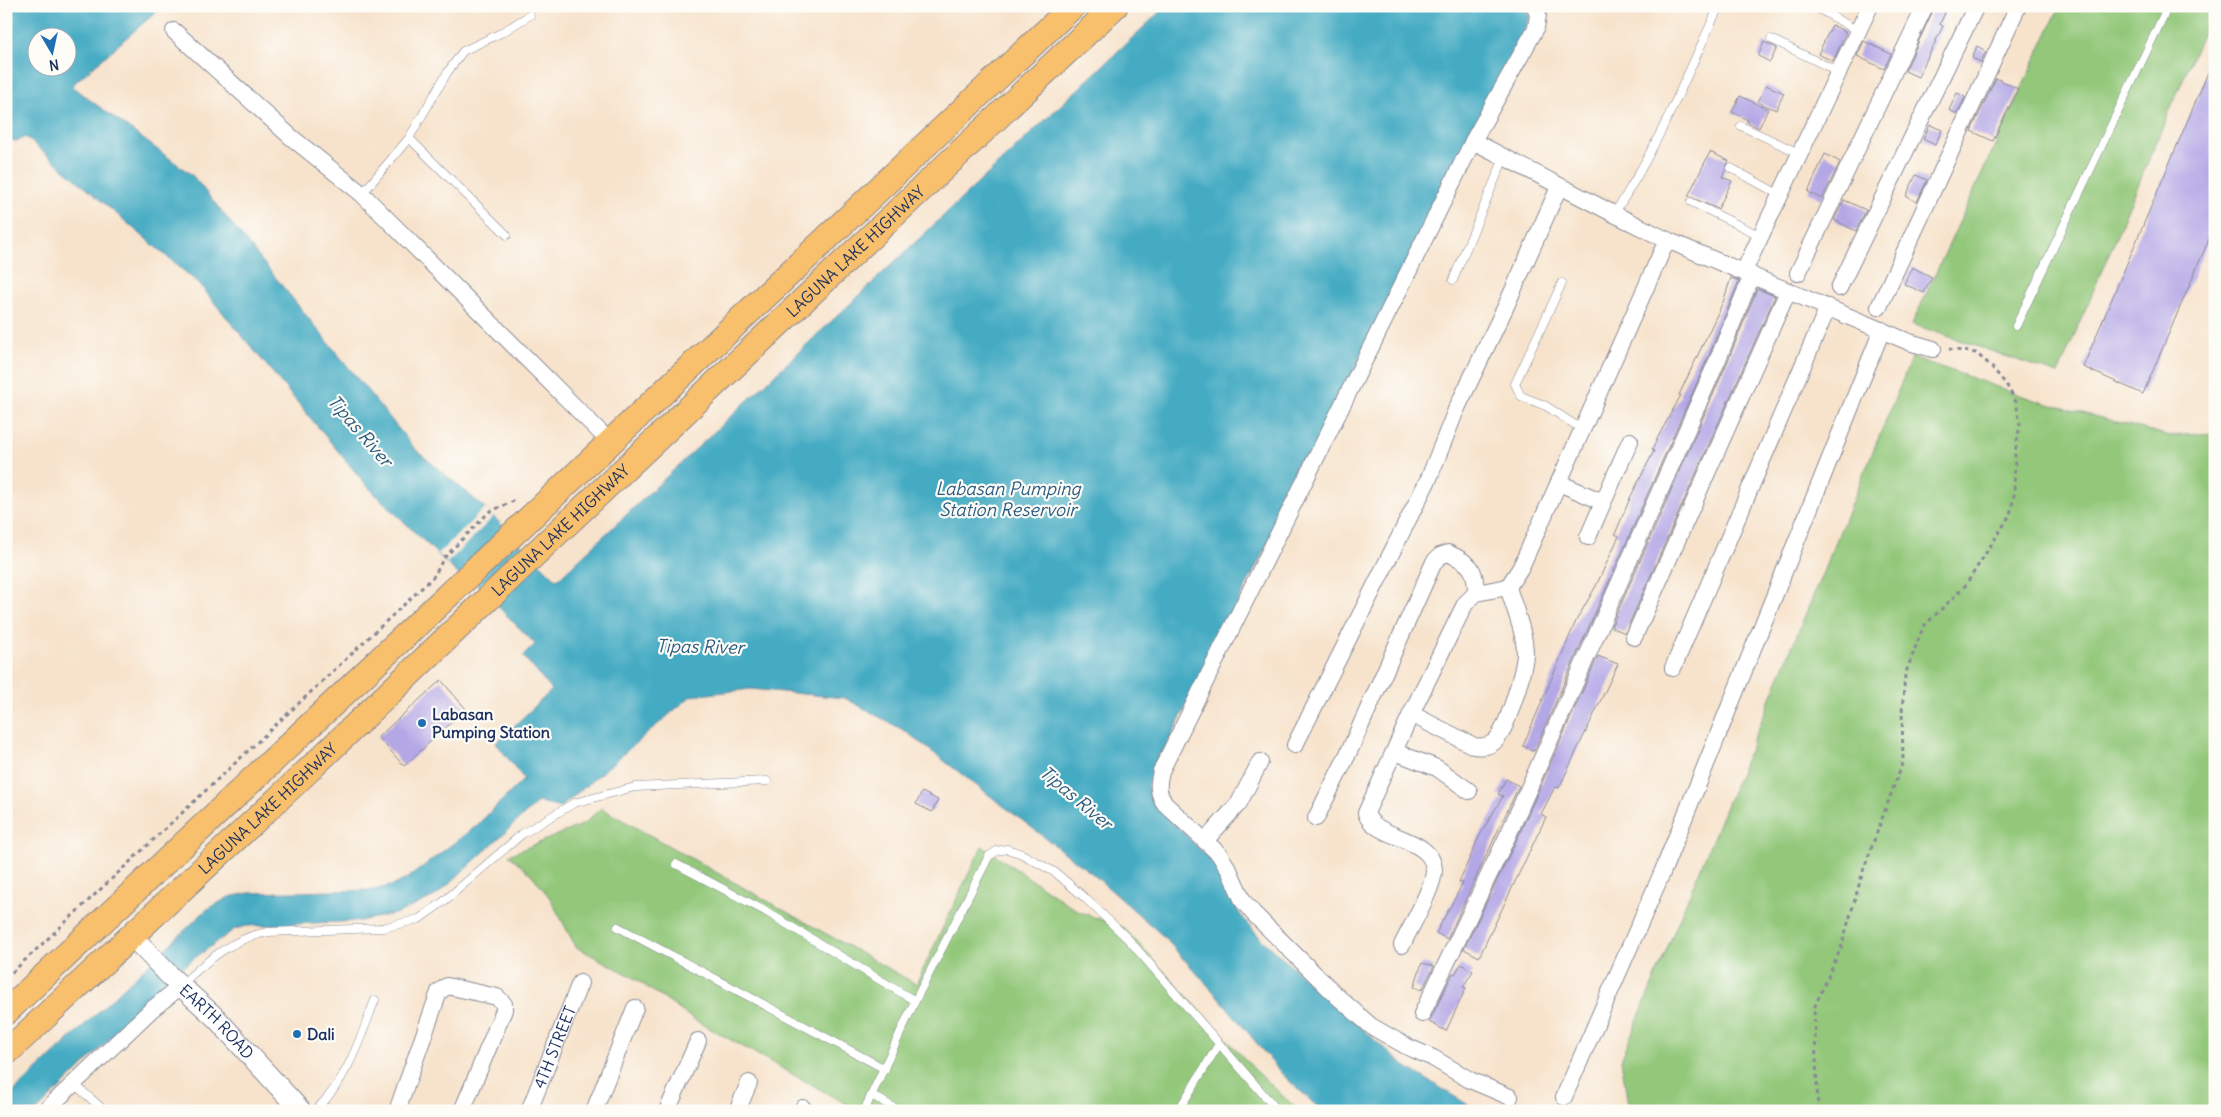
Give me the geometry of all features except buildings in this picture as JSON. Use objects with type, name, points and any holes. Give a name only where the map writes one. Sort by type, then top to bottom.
[{"type":"main road","name":"LAGUNA LAKE HIGHWAY","points":[[6,1053],[293,785],[1115,6]]},
{"type":"main road","name":"LAGUNA LAKE HIGHWAY","points":[[6,1012],[1067,13]]},
{"type":"main road","points":[[1067,13],[1080,40]]},
{"type":"street","points":[[1510,1097],[1470,1080],[1433,1058],[1406,1046],[1371,1026],[1339,998],[1243,901],[1229,870],[1219,854],[1165,804],[1158,795],[1158,782],[1161,771],[1473,141],[1536,28],[1538,16],[1535,6]]},
{"type":"street","points":[[1422,1014],[1509,833],[1718,358],[1762,236],[1870,6]]},
{"type":"street","points":[[1798,273],[1925,6]]},
{"type":"street","points":[[1839,288],[1976,6]]},
{"type":"street","points":[[1879,307],[2018,6]]},
{"type":"street","points":[[174,31],[291,137],[362,194],[610,442]]},
{"type":"street","points":[[1473,141],[1559,187],[1667,240],[1909,342],[1933,349]]},
{"type":"street","points":[[1295,745],[1429,478],[1456,410],[1506,306],[1559,187]]},
{"type":"street","points":[[1402,945],[1434,871],[1428,855],[1409,841],[1372,824],[1366,813],[1411,714],[1465,604],[1476,593],[1508,587],[1521,567],[1667,240]]},
{"type":"street","points":[[1634,638],[1788,291]]},
{"type":"street","points":[[1672,668],[1828,307]]},
{"type":"street","points":[[1564,1098],[1665,864],[1882,330]]},
{"type":"street","points":[[1588,536],[1630,441]]},
{"type":"street","points":[[1559,483],[1603,502]]},
{"type":"street","points":[[1316,818],[1347,756],[1434,562],[1440,556],[1448,553],[1470,565],[1474,571],[1476,593]]},
{"type":"street","points":[[1411,714],[1474,746],[1484,747],[1497,740],[1510,712],[1524,666],[1525,653],[1523,638],[1508,587]]},
{"type":"street","points":[[1395,752],[1436,768],[1469,791]]},
{"type":"street","points":[[1205,841],[1239,802],[1260,762]]},
{"type":"street","name":"EARTH ROAD","points":[[131,935],[176,982],[216,1018],[301,1111]]},
{"type":"street","points":[[45,1111],[151,1010],[176,982]]},
{"type":"street","name":"4TH STREET","points":[[529,1111],[580,983]]},
{"type":"street","points":[[397,1111],[439,992],[447,986],[497,997],[504,1004],[504,1010],[462,1111]]},
{"type":"street","points":[[594,1111],[635,1008]]},
{"type":"street","points":[[667,1111],[698,1041]]},
{"type":"street","points":[[737,1111],[749,1083]]},
{"type":"lane","points":[[1614,214],[1642,170],[1655,145],[1719,6]]},
{"type":"lane","points":[[1814,6],[1858,31]]},
{"type":"lane","points":[[2016,326],[2168,6]]},
{"type":"lane","points":[[362,194],[409,138],[447,73],[463,51],[502,33],[530,15]]},
{"type":"lane","points":[[1771,39],[1839,72]]},
{"type":"lane","points":[[1741,126],[1801,154]]},
{"type":"lane","points":[[409,138],[507,236]]},
{"type":"lane","points":[[1453,280],[1504,158]]},
{"type":"lane","points":[[1730,168],[1780,195]]},
{"type":"lane","points":[[1691,202],[1762,236]]},
{"type":"lane","points":[[1562,283],[1515,384],[1521,396],[1546,406],[1583,430]]},
{"type":"lane","points":[[176,982],[195,972],[230,945],[250,935],[268,932],[383,928],[419,919],[443,902],[522,834],[574,803],[635,787],[767,782]]},
{"type":"lane","points":[[864,1111],[915,1001],[989,856],[997,851],[1007,850],[1022,854],[1056,873],[1128,939],[1273,1109]]},
{"type":"lane","points":[[676,864],[765,911],[915,1001]]},
{"type":"lane","points":[[618,927],[885,1069]]},
{"type":"lane","points":[[315,1111],[340,1081],[352,1061],[375,1000]]},
{"type":"lane","points":[[1178,1111],[1219,1044]]},
{"type":"lane","points":[[74,1084],[105,1111]]},
{"type":"lane","points":[[872,1095],[899,1111]]},
{"type":"path","points":[[1818,1111],[1814,1008],[1841,948],[1863,871],[1903,761],[1902,712],[1906,674],[1923,627],[1965,586],[2010,515],[2013,502],[2015,452],[2020,424],[2016,402],[2006,384],[1989,364],[1976,353],[1953,349],[1933,349]]},
{"type":"path","points":[[6,978],[427,583],[443,559],[490,512]]},
{"type":"green space","points":[[2060,6],[2214,6],[2058,374],[1912,324]]},
{"type":"green space","points":[[1912,357],[2037,401],[2170,436],[2215,433],[2215,1111],[1629,1111],[1621,1060]]},
{"type":"green space","points":[[601,808],[916,984],[982,846],[1078,911],[1124,928],[1255,1070],[1299,1111],[848,1111],[850,1106],[693,1019],[631,976],[576,947],[550,898],[532,875],[509,855],[584,824]]},
{"type":"water","name":"Labasan Pumping Station Reservoir","points":[[6,6],[163,6],[71,86],[192,175],[415,449],[485,508],[557,580],[1166,6],[1524,6],[1530,18],[1147,785],[1151,800],[1220,869],[1239,913],[1262,940],[1402,1064],[1478,1111],[1322,1111],[1282,1074],[1222,1001],[1162,935],[1094,875],[905,731],[845,698],[751,689],[691,696],[560,808],[538,802],[437,895],[399,913],[360,921],[247,926],[235,929],[185,965],[37,1111],[6,1111],[6,1099],[206,910],[229,897],[249,893],[374,890],[394,885],[408,878],[476,826],[524,779],[496,743],[552,690],[523,656],[535,644],[472,580],[461,577],[367,486],[198,283],[26,137],[16,141],[6,139]]},
{"type":"pier","points":[[485,508],[494,516],[447,563],[438,554]]},
{"type":"place","name":"Labasan Pumping Station","points":[[422,723]]},
{"type":"place","name":"Dali","points":[[297,1034]]},
{"type":"water label","name":"Tipas River","points":[[360,431]]},
{"type":"water label","name":"Tipas River","points":[[700,647]]},
{"type":"water label","name":"Tipas River","points":[[1076,798]]}]
